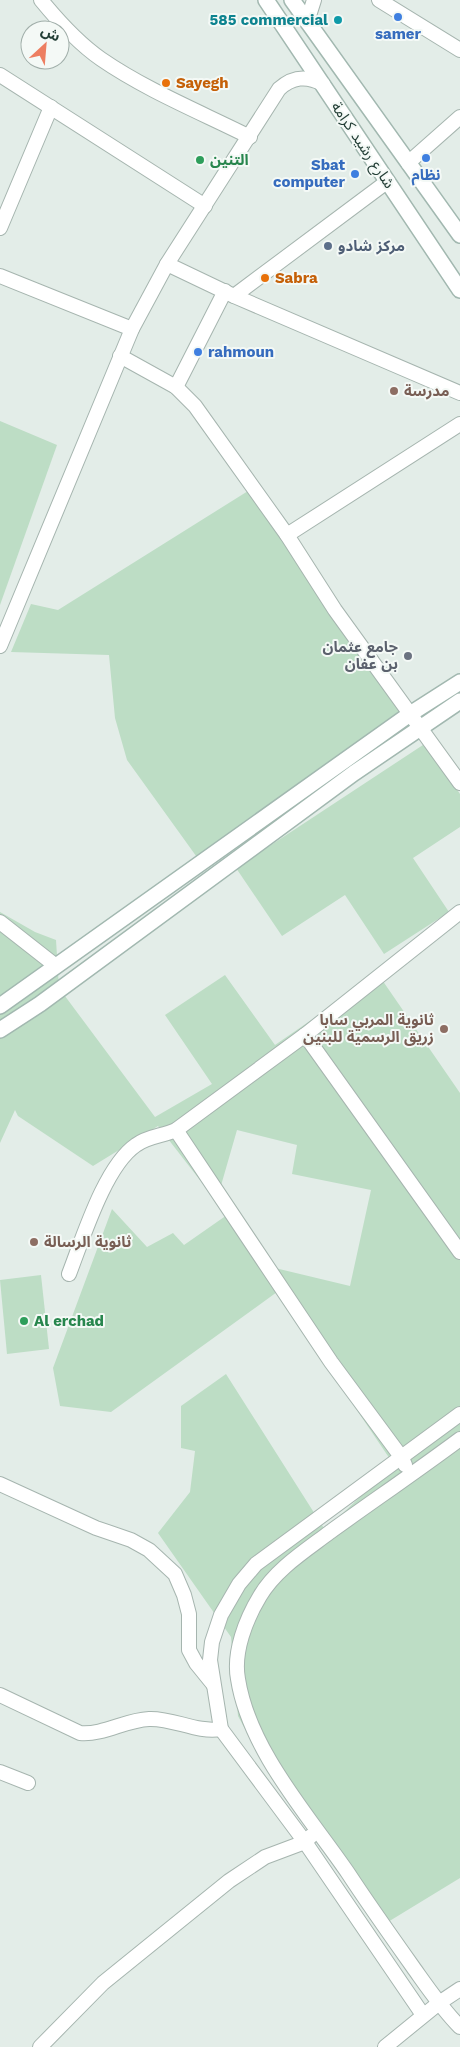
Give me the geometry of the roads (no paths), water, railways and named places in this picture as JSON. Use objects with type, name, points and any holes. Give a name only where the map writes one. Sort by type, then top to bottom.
[{"type":"street","points":[[41,0],[70,33],[100,58],[133,78],[250,137]]},
{"type":"street","name":"شارع رشيد كرامة","points":[[266,0],[460,290]]},
{"type":"street","name":"شارع رشيد كرامة","points":[[292,0],[460,235]]},
{"type":"street","points":[[307,22],[314,0]]},
{"type":"street","points":[[379,0],[460,50]]},
{"type":"street","points":[[0,75],[174,188],[205,206]]},
{"type":"street","points":[[0,646],[120,356],[132,329],[167,264],[284,84],[300,78],[308,78],[323,84]]},
{"type":"street","points":[[0,228],[51,107]]},
{"type":"street","points":[[408,163],[460,117]]},
{"type":"street","points":[[176,387],[229,293],[388,181]]},
{"type":"street","points":[[167,264],[460,394]]},
{"type":"street","points":[[0,276],[132,329]]},
{"type":"street","points":[[120,356],[176,387],[195,406],[287,535],[335,610],[460,783]]},
{"type":"street","points":[[287,535],[460,424]]},
{"type":"street","points":[[0,1030],[414,721],[460,682]]},
{"type":"street","points":[[0,1006],[414,721],[460,701]]},
{"type":"street","points":[[69,1274],[99,1200],[118,1162],[135,1145],[149,1138],[163,1136],[176,1130],[305,1035],[460,912]]},
{"type":"street","points":[[0,922],[56,966]]},
{"type":"street","points":[[305,1035],[460,1252]]},
{"type":"street","points":[[176,1130],[331,1362],[402,1458],[409,1475]]},
{"type":"street","points":[[423,2015],[304,1842],[221,1729],[210,1660],[212,1642],[221,1615],[238,1584],[256,1564],[460,1414]]},
{"type":"street","points":[[460,1439],[295,1559],[274,1577],[261,1594],[243,1633],[238,1656],[238,1678],[244,1704],[254,1729],[274,1766],[317,1831],[438,2003],[460,2027]]},
{"type":"street","points":[[0,1484],[96,1528],[131,1540],[149,1550],[176,1574],[189,1614],[188,1650],[213,1685]]},
{"type":"street","points":[[0,1695],[80,1733],[93,1733],[137,1720],[149,1719],[165,1720],[207,1731],[221,1729]]},
{"type":"street","points":[[0,1772],[28,1783]]},
{"type":"street","points":[[40,2047],[103,1983],[246,1868],[265,1857],[304,1842],[317,1831]]},
{"type":"street","points":[[385,2047],[438,2003],[460,1989]]},
{"type":"place","name":"samer","points":[[398,17]]},
{"type":"place","name":"585 commercial","points":[[338,20]]},
{"type":"place","name":"Sayegh","points":[[166,83]]},
{"type":"place","name":"نظام","points":[[426,158]]},
{"type":"place","name":"التنين","points":[[200,160]]},
{"type":"place","name":"Sbat computer","points":[[355,174]]},
{"type":"place","name":"مركز شادو","points":[[328,246]]},
{"type":"place","name":"Sabra","points":[[265,278]]},
{"type":"place","name":"rahmoun","points":[[198,352]]},
{"type":"place","name":"مدرسة","points":[[394,391]]},
{"type":"place","name":"جامع عثمان بن عفان","points":[[408,656]]},
{"type":"place","name":"ثانوية المربي سابا زريق الرسمية للبنين","points":[[444,1029]]},
{"type":"place","name":"ثانوية الرسالة","points":[[34,1242]]},
{"type":"place","name":"Al erchad","points":[[24,1321]]}]
